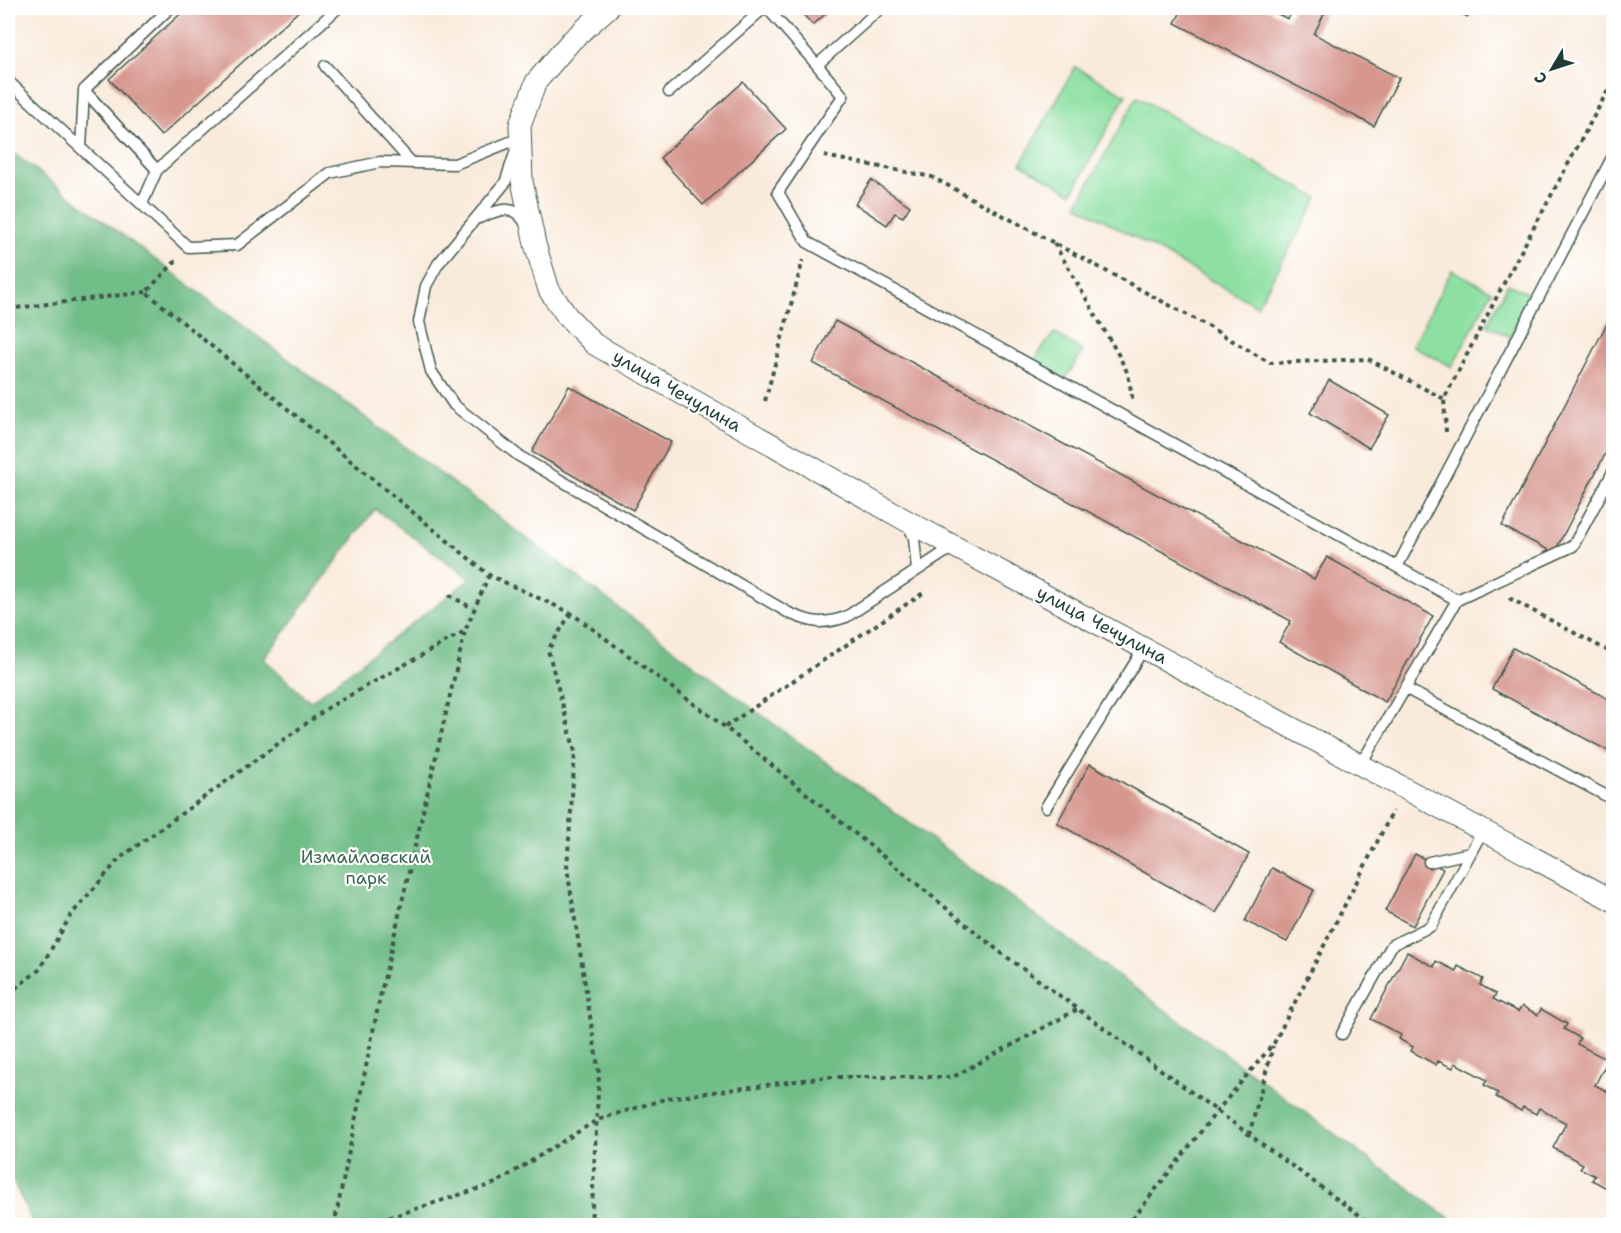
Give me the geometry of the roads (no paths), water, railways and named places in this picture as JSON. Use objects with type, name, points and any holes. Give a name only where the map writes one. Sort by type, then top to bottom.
[{"type":"street","name":"улица Чечулина","points":[[609,8],[571,41],[536,82],[520,125],[522,181],[535,244],[549,290],[567,316],[594,344],[906,521],[1614,901]]},
{"type":"lane","points":[[81,148],[84,90],[170,8]]},
{"type":"lane","points":[[142,204],[157,170],[338,8]]},
{"type":"lane","points":[[669,92],[765,8],[843,96],[778,192],[807,242],[1457,600]]},
{"type":"lane","points":[[817,65],[881,8]]},
{"type":"lane","points":[[326,66],[411,162]]},
{"type":"lane","points":[[8,81],[188,247],[237,245],[330,173],[380,162],[455,164],[520,138]]},
{"type":"lane","points":[[84,90],[157,170]]},
{"type":"lane","points":[[520,138],[505,183],[438,264],[426,286],[419,321],[431,371],[454,405],[519,456],[779,607],[809,622],[830,622],[846,617],[956,547]]},
{"type":"lane","points":[[1397,567],[1614,154]]},
{"type":"lane","points":[[474,220],[500,210],[513,210],[522,216],[535,244]]},
{"type":"lane","points":[[1361,764],[1457,600],[1573,546],[1614,470]]},
{"type":"lane","points":[[906,521],[914,538],[917,570]]},
{"type":"lane","points":[[1046,807],[1144,648]]},
{"type":"lane","points":[[1405,688],[1614,800]]},
{"type":"lane","points":[[1342,1034],[1392,945],[1431,926],[1483,830]]},
{"type":"lane","points":[[1429,862],[1470,853]]},
{"type":"park label","name":"Измайловский парк","points":[[366,867]]}]
